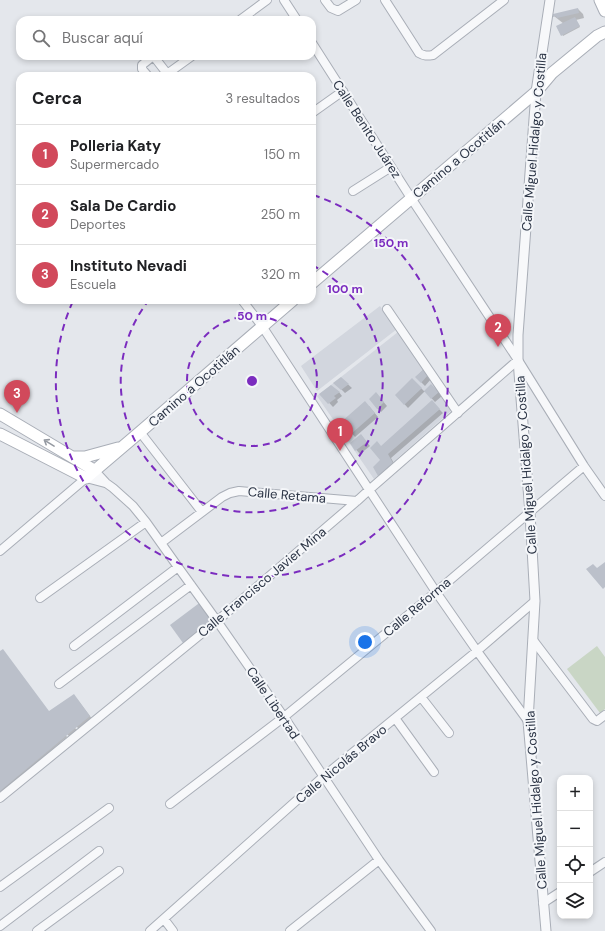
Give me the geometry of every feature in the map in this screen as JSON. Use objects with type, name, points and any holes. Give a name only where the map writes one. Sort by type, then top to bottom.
[{"type":"main road","points":[[600,0],[605,11]]},
{"type":"main road","name":"Camino a Ocotitlán","points":[[316,281],[536,92],[552,73],[597,36],[605,32]]},
{"type":"main road","name":"Camino a Ocotitlán","points":[[86,478],[288,304]]},
{"type":"main road","points":[[0,414],[94,470]]},
{"type":"main road","points":[[0,434],[86,478]]},
{"type":"main road","points":[[73,457],[85,457],[124,446]]},
{"type":"street","points":[[245,16],[267,0]]},
{"type":"street","points":[[284,0],[294,16]]},
{"type":"street","points":[[325,0],[330,8],[338,11],[356,0]]},
{"type":"street","points":[[385,0],[419,53],[428,56],[433,55],[504,0]]},
{"type":"street","name":"Calle Miguel Hidalgo y Costilla","points":[[546,931],[528,721],[535,600],[518,360],[518,335],[536,92],[550,0]]},
{"type":"street","name":"Calle Benito Juárez","points":[[316,49],[411,198],[518,360],[584,466],[605,496]]},
{"type":"street","points":[[145,72],[142,69],[142,65],[148,60]]},
{"type":"street","points":[[157,60],[166,72]]},
{"type":"street","points":[[172,72],[187,60]]},
{"type":"street","points":[[316,110],[343,91]]},
{"type":"street","points":[[353,191],[391,167]]},
{"type":"street","points":[[245,304],[262,326],[436,592],[528,721]]},
{"type":"street","points":[[387,309],[458,413]]},
{"type":"street","name":"Calle Francisco Javier Mina","points":[[0,798],[217,621],[518,360]]},
{"type":"street","points":[[140,432],[202,512]]},
{"type":"street","name":"Calle Reforma","points":[[170,804],[284,717],[436,592],[584,466]]},
{"type":"street","name":"Calle Libertad","points":[[94,470],[106,483],[124,497],[146,522],[284,717],[379,860],[431,931]]},
{"type":"street","points":[[0,551],[86,478]]},
{"type":"street","name":"Calle Libertad","points":[[86,478],[106,483]]},
{"type":"street","name":"Calle Retama","points":[[161,543],[226,495],[239,491],[357,501]]},
{"type":"street","points":[[40,598],[146,522]]},
{"type":"street","points":[[74,646],[178,567]]},
{"type":"street","points":[[59,684],[191,585]]},
{"type":"street","name":"Calle Nicolás Bravo","points":[[150,931],[323,777],[477,651],[535,600]]},
{"type":"street","points":[[533,640],[594,720],[597,721],[605,715]]},
{"type":"street","points":[[421,697],[449,733]]},
{"type":"street","points":[[395,718],[434,772]]},
{"type":"street","points":[[0,887],[109,808]]},
{"type":"street","points":[[0,926],[99,851]]},
{"type":"street","points":[[290,931],[379,860]]},
{"type":"street","points":[[593,870],[605,862]]},
{"type":"street","points":[[37,931],[119,871]]},
{"type":"street","points":[[543,903],[557,894]]},
{"type":"street","points":[[164,919],[173,931]]},
{"type":"shaded area","points":[[380,306],[397,329],[317,391],[301,366]]},
{"type":"shaded area","points":[[398,332],[453,409],[374,479],[317,396]]},
{"type":"green space","points":[[597,646],[605,657],[605,709],[600,713],[567,669]]},
{"type":"building","points":[[578,8],[579,13],[557,18],[556,16],[553,17],[553,14]]},
{"type":"building","points":[[575,17],[580,26],[561,36],[556,26]]},
{"type":"building","points":[[424,369],[428,375],[421,383],[415,377]]},
{"type":"building","points":[[341,377],[349,384],[341,390],[333,383]]},
{"type":"building","points":[[412,378],[422,388],[404,405],[395,395]]},
{"type":"building","points":[[431,384],[439,392],[431,399],[424,391]]},
{"type":"building","points":[[331,385],[340,392],[334,396],[336,398],[328,404],[319,394]]},
{"type":"building","points":[[376,392],[384,402],[377,409],[369,399]]},
{"type":"building","points":[[432,400],[440,409],[388,454],[393,463],[378,476],[373,467],[380,460],[370,448],[377,441],[381,446]]},
{"type":"building","points":[[365,401],[375,413],[351,434],[341,422]]},
{"type":"building","points":[[361,434],[367,442],[355,451],[350,443]]},
{"type":"building","points":[[605,562],[605,587],[603,589],[586,569],[593,564],[597,568]]},
{"type":"building","points":[[202,601],[215,618],[183,643],[170,625]]},
{"type":"building","points":[[3,649],[49,711],[74,694],[90,716],[0,791],[0,651]]},
{"type":"place","name":"Sala De Cardio","points":[[498,347]]},
{"type":"place","name":"Instituto Nevadi","points":[[17,413]]},
{"type":"place","name":"Polleria Katy","points":[[340,451]]}]
